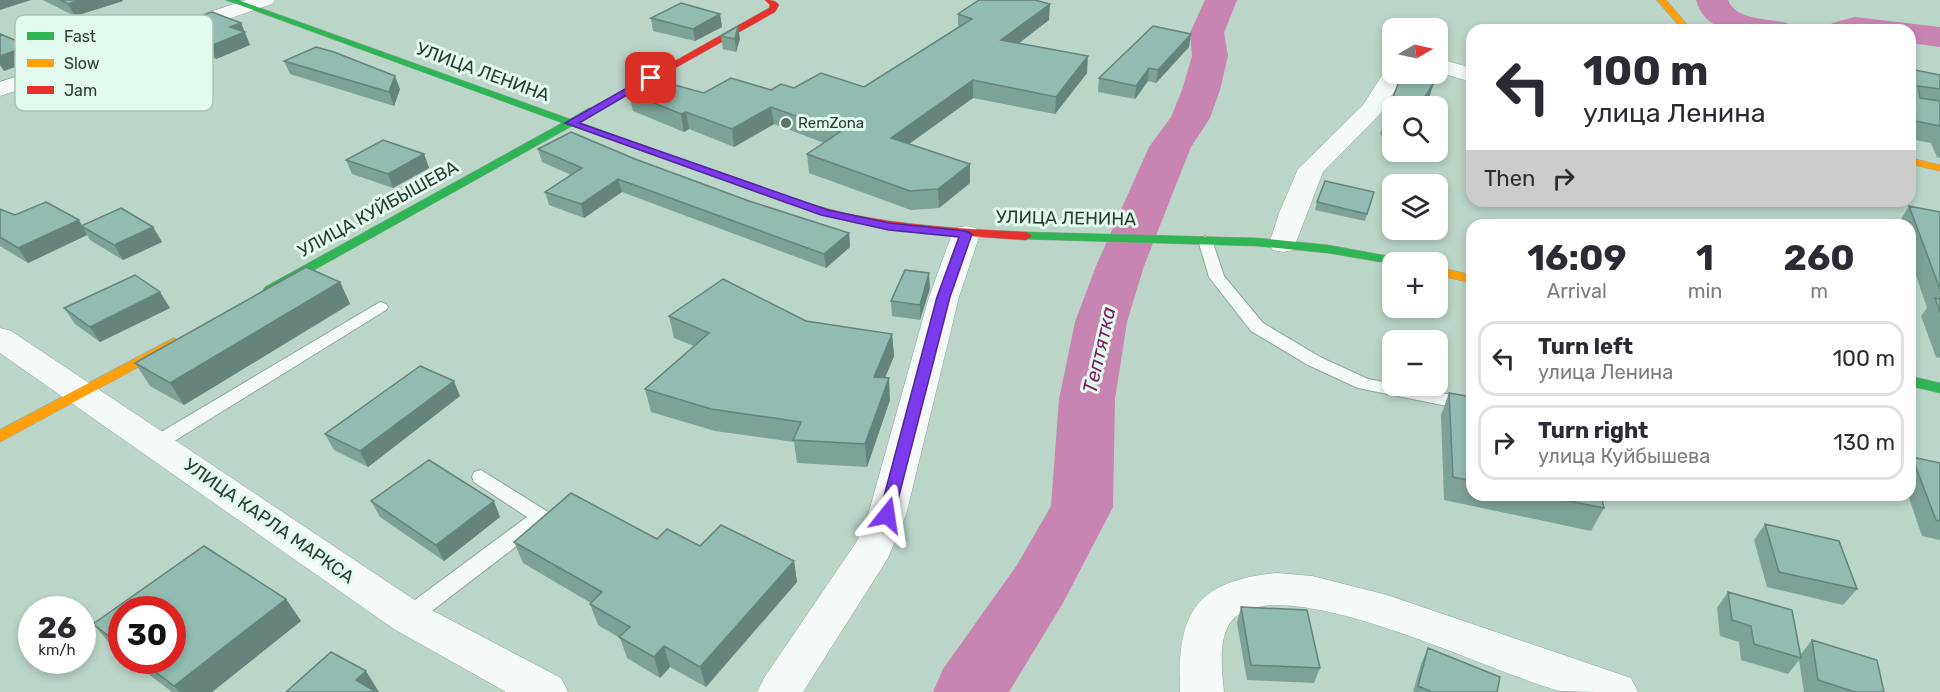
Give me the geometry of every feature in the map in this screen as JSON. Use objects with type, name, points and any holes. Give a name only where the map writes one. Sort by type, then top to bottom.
[{"type":"main road","points":[[1661,0],[1683,24]]},
{"type":"main road","name":"УЛИЦА ЛЕНИНА","points":[[248,2],[570,123],[825,213],[889,226],[966,234],[1185,239],[1283,244],[1382,259]]},
{"type":"main road","name":"УЛИЦА КУЙБЫШЕВА","points":[[259,295],[570,123],[771,5]]},
{"type":"main road","points":[[1916,162],[1940,168]]},
{"type":"main road","points":[[1448,274],[1466,278]]},
{"type":"main road","points":[[0,437],[186,335]]},
{"type":"main road","points":[[1916,382],[1940,388]]},
{"type":"street","points":[[211,15],[248,2]]},
{"type":"street","points":[[1448,68],[1466,73]]},
{"type":"street","points":[[0,89],[15,84]]},
{"type":"street","points":[[1283,244],[1292,213],[1311,169],[1372,109],[1388,84]]},
{"type":"street","points":[[779,692],[874,547],[887,515],[944,297],[966,234]]},
{"type":"street","name":"УЛИЦА КАРЛА МАРКСА","points":[[0,338],[157,443],[408,617],[546,692]]},
{"type":"street","points":[[1202,692],[1200,665],[1207,622],[1224,602],[1256,590],[1299,591],[1359,602],[1616,692]]},
{"type":"lane","points":[[1205,240],[1216,277],[1257,327],[1314,361],[1364,384],[1466,404]]},
{"type":"lane","points":[[157,443],[380,307]]},
{"type":"lane","points":[[408,617],[541,517],[481,477]]},
{"type":"building","points":[[61,0],[80,0],[68,4]]},
{"type":"building","points":[[979,0],[1035,0],[1050,4],[1001,40],[1088,56],[1056,97],[973,80],[891,138],[970,164],[938,189],[910,191],[807,154],[840,132],[771,107],[732,129],[686,112],[681,114],[629,93],[653,79],[704,93],[731,78],[771,90],[781,84],[794,88],[821,73],[864,87],[972,19],[958,14]]},
{"type":"building","points":[[681,3],[720,14],[693,29],[651,18]]},
{"type":"building","points":[[212,12],[241,23],[230,27],[245,32],[213,45],[213,15],[203,15]]},
{"type":"building","points":[[738,26],[735,39],[721,36]]},
{"type":"building","points":[[1153,26],[1191,34],[1158,70],[1149,68],[1136,86],[1099,78]]},
{"type":"building","points":[[0,34],[15,40],[15,51],[0,56]]},
{"type":"building","points":[[316,47],[395,76],[389,92],[284,61]]},
{"type":"building","points":[[1916,70],[1940,75],[1940,89],[1918,86],[1920,98],[1940,101],[1940,126],[1916,121]]},
{"type":"building","points":[[1398,84],[1433,84],[1425,96],[1394,96]]},
{"type":"building","points":[[571,132],[635,159],[749,201],[849,233],[824,254],[618,179],[581,204],[545,192],[582,168],[538,149]]},
{"type":"building","points":[[383,140],[424,154],[388,174],[346,160]]},
{"type":"building","points":[[1325,181],[1374,192],[1367,214],[1317,202]]},
{"type":"building","points":[[46,202],[79,220],[18,248],[0,237],[0,209],[15,215]]},
{"type":"building","points":[[1909,207],[1940,212],[1940,289],[1916,225],[1916,219],[1914,219]]},
{"type":"building","points":[[121,208],[153,227],[114,245],[81,226]]},
{"type":"building","points":[[306,267],[340,282],[170,383],[135,363]]},
{"type":"building","points":[[905,270],[929,273],[920,305],[891,301]]},
{"type":"building","points":[[135,275],[160,292],[90,327],[64,308]]},
{"type":"building","points":[[723,279],[806,321],[892,334],[874,377],[889,378],[865,444],[793,440],[801,422],[711,409],[645,389],[709,333],[669,316]]},
{"type":"building","points":[[1935,298],[1940,299],[1940,312]]},
{"type":"building","points":[[420,366],[454,381],[360,451],[325,434]]},
{"type":"building","points":[[1449,393],[1466,396],[1466,480],[1453,477]]},
{"type":"building","points":[[1916,458],[1940,463],[1940,521],[1936,520],[1916,468]]},
{"type":"building","points":[[429,460],[494,501],[436,545],[371,501]]},
{"type":"building","points":[[571,493],[657,539],[667,529],[700,546],[721,525],[794,561],[700,667],[664,646],[654,657],[619,637],[630,627],[590,604],[602,592],[514,542]]},
{"type":"building","points":[[1569,501],[1602,501],[1604,508]]},
{"type":"building","points":[[1765,524],[1839,541],[1857,589],[1779,572]]},
{"type":"building","points":[[204,546],[286,599],[174,686],[158,674],[186,674],[186,596],[133,596]]},
{"type":"building","points":[[1728,592],[1792,610],[1801,658],[1754,644],[1751,626],[1732,620]]},
{"type":"building","points":[[1241,607],[1307,610],[1320,668],[1251,665]]},
{"type":"building","points":[[108,613],[108,635],[96,626],[96,622]]},
{"type":"building","points":[[1812,640],[1877,660],[1884,692],[1855,692],[1818,680]]},
{"type":"building","points":[[1428,648],[1500,677],[1497,692],[1432,692],[1418,686]]},
{"type":"building","points":[[331,652],[366,671],[356,680],[376,692],[286,692]]},
{"type":"waterway","name":"Тептятка","points":[[969,692],[1040,584],[1082,507],[1087,399],[1101,322],[1120,266],[1170,147],[1190,118],[1201,90],[1210,56],[1207,33],[1221,0]]},
{"type":"waterway","name":"Тептятка","points":[[1712,0],[1720,16],[1737,24]]},
{"type":"waterway","name":"Тептятка","points":[[1916,34],[1940,37]]},
{"type":"traffic: fast","points":[[230,0],[787,200]]},
{"type":"traffic: fast","points":[[269,290],[593,110]]},
{"type":"traffic: fast","points":[[1026,236],[1256,242],[1328,249],[1382,259]]},
{"type":"traffic: fast","points":[[1916,382],[1940,388]]},
{"type":"traffic: slow","points":[[1661,0],[1683,24]]},
{"type":"traffic: slow","points":[[1916,162],[1940,168]]},
{"type":"traffic: slow","points":[[1448,274],[1466,278]]},
{"type":"traffic: slow","points":[[0,437],[174,342]]},
{"type":"traffic: jam","points":[[593,110],[772,10],[775,5],[769,0]]},
{"type":"traffic: jam","points":[[787,200],[845,216],[905,227],[1026,236]]},
{"type":"place","name":"RemZona","points":[[786,123]]},
{"type":"route","points":[[651,78],[570,123],[825,213],[889,226],[966,234],[944,297],[887,515]]}]
